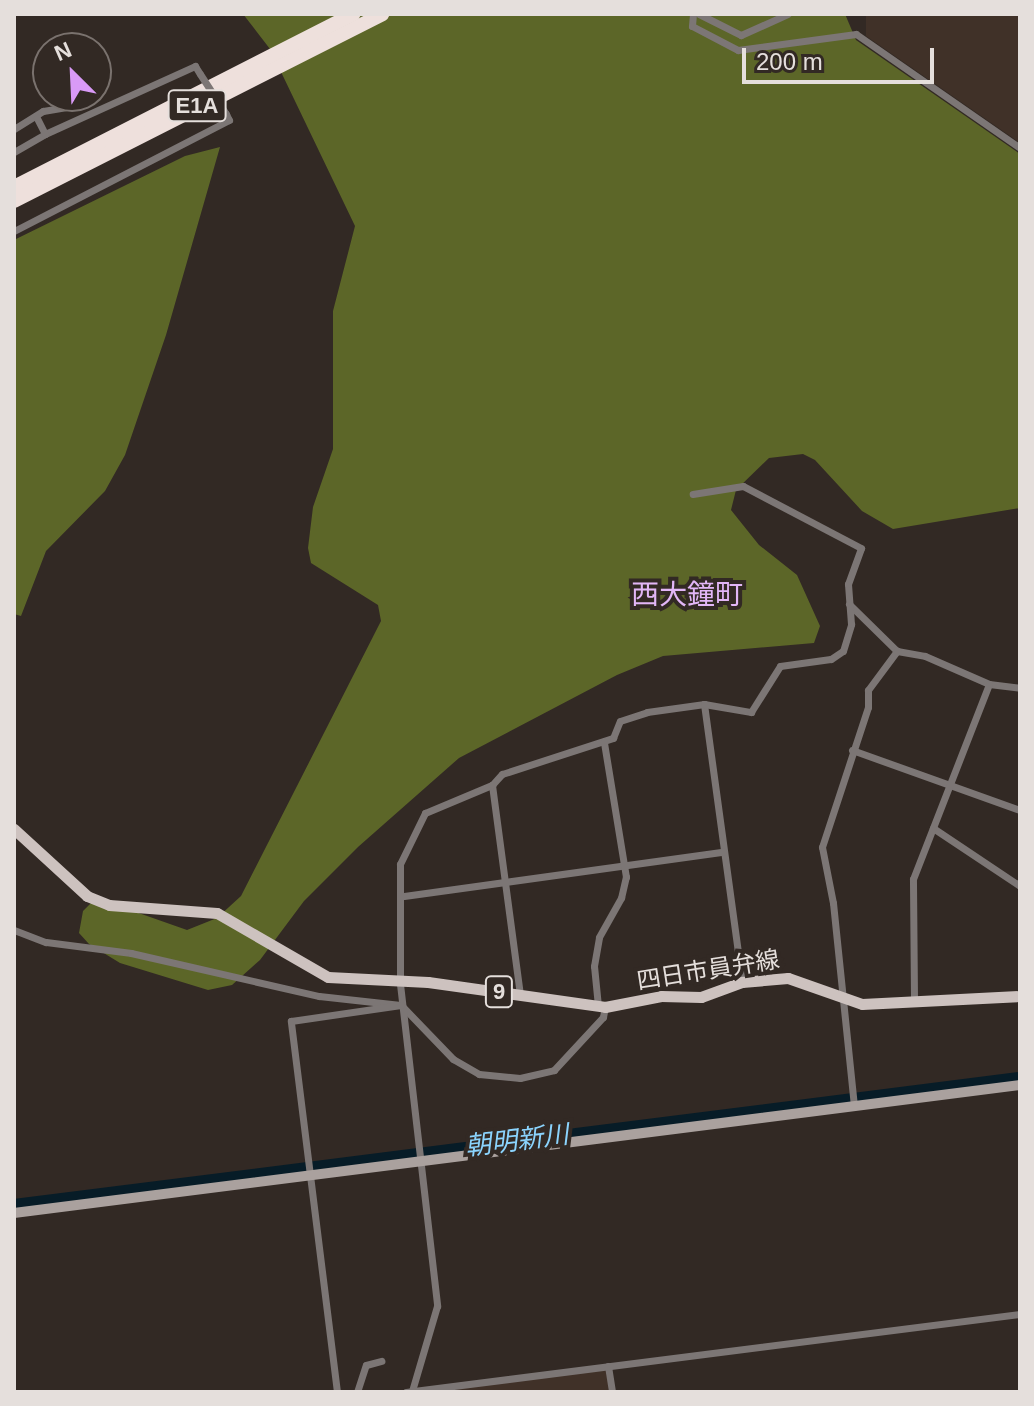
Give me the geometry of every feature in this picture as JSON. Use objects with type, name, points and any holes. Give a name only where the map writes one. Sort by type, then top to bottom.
[{"type":"highway","name":"E1A","points":[[14,187],[353,14]]},
{"type":"highway","name":"E1A","points":[[14,201],[382,14]]},
{"type":"main road","name":"四日市員弁線","points":[[14,829],[73,887],[109,905],[217,913],[328,977],[428,982],[602,1006],[661,996],[701,997],[742,982],[788,978],[844,1000],[873,1004],[914,998],[980,1001],[1020,996]]},
{"type":"street","points":[[788,14],[741,35],[696,14],[692,26],[738,50],[856,34],[1020,148]]},
{"type":"street","points":[[14,152],[45,134],[195,66],[229,120],[14,231]]},
{"type":"street","points":[[14,129],[37,118],[42,112]]},
{"type":"street","points":[[37,118],[45,134]]},
{"type":"street","points":[[412,1391],[437,1306],[401,1005],[404,896],[400,864],[418,821],[437,805],[492,785],[502,774],[604,742],[617,733],[620,721],[661,707],[704,704],[751,712],[780,666],[831,659],[843,651],[849,607],[848,584],[861,548],[743,486],[693,494]]},
{"type":"street","points":[[849,607],[897,651],[925,656],[989,684],[1020,688]]},
{"type":"street","points":[[854,1101],[844,1000],[822,847],[868,690],[897,651]]},
{"type":"street","points":[[914,998],[913,879],[989,684]]},
{"type":"street","points":[[704,704],[742,982]]},
{"type":"street","points":[[14,930],[46,942],[131,953],[319,996],[401,1005],[453,1059],[479,1074],[520,1078],[554,1070],[603,1017],[594,966],[599,937],[621,898],[625,866],[614,831],[604,742]]},
{"type":"street","points":[[852,750],[948,787],[1020,810]]},
{"type":"street","points":[[492,785],[509,880],[520,994]]},
{"type":"street","points":[[933,828],[1019,884]]},
{"type":"street","points":[[404,896],[723,852]]},
{"type":"street","points":[[400,977],[428,982]]},
{"type":"street","points":[[337,1392],[291,1021],[401,1005]]},
{"type":"street","points":[[14,1213],[419,1156],[854,1101],[1020,1085]]},
{"type":"street","points":[[406,1392],[449,1389],[1020,1314]]},
{"type":"street","points":[[357,1392],[366,1365],[381,1361]]},
{"type":"street","points":[[608,1366],[612,1392]]},
{"type":"shaded area","points":[[866,14],[1020,14],[1020,143],[866,36]]},
{"type":"shaded area","points":[[607,1370],[609,1392],[452,1392],[451,1389]]},
{"type":"green space","points":[[243,14],[845,14],[856,40],[1020,154],[1020,508],[893,529],[862,511],[815,460],[803,454],[769,458],[736,490],[731,510],[759,545],[797,575],[820,626],[814,643],[663,656],[617,675],[459,758],[358,847],[304,901],[260,960],[232,985],[208,990],[120,963],[89,944],[79,933],[83,911],[96,898],[187,930],[217,918],[241,896],[381,621],[378,605],[311,563],[308,548],[313,507],[333,449],[333,311],[355,226],[270,49]]},
{"type":"green space","points":[[220,147],[166,335],[125,455],[105,491],[46,551],[21,616],[14,614],[14,240],[185,156]]},
{"type":"waterway","name":"朝明新川","points":[[14,1205],[1020,1078]]},
{"type":"district","name":"西大鐘町","points":[[687,595]]}]
